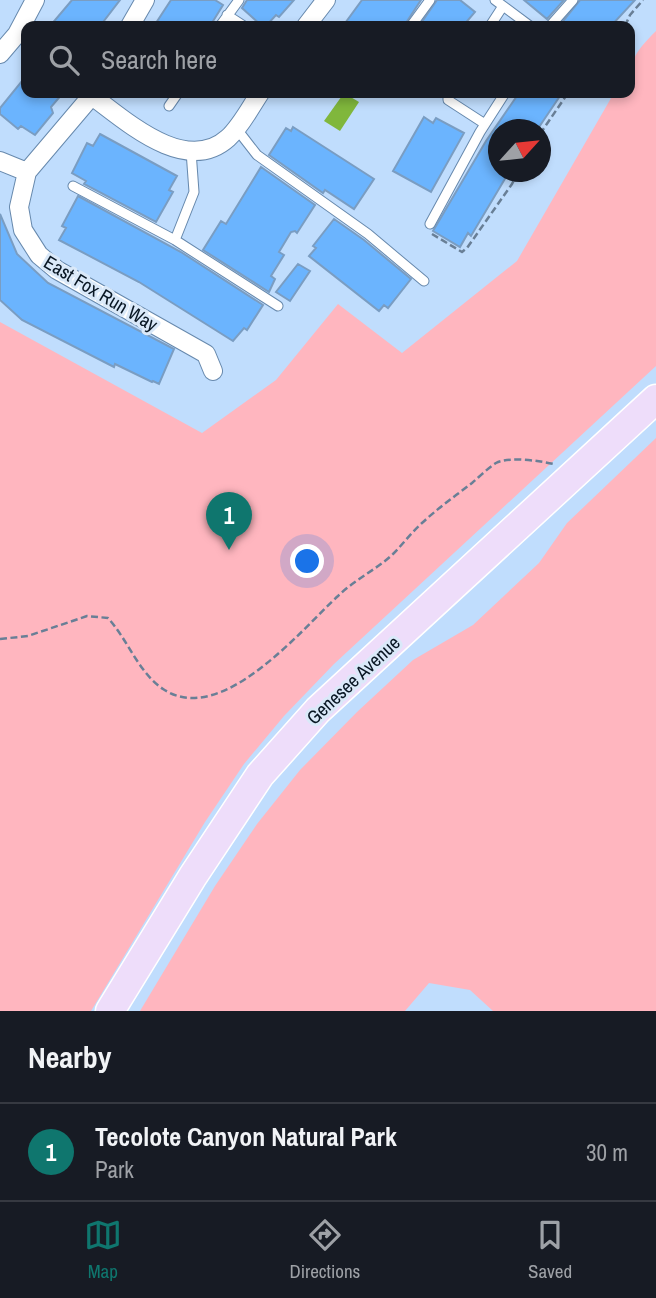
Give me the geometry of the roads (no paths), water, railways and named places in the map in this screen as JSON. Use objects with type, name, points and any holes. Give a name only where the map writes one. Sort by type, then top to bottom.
[{"type":"main road","name":"Genesee Avenue","points":[[110,1011],[193,876],[260,775],[318,710],[656,399]]},
{"type":"street","points":[[24,21],[35,0]]},
{"type":"street","points":[[133,21],[145,0]]},
{"type":"street","points":[[310,21],[326,0]]},
{"type":"street","points":[[0,54],[21,26]]},
{"type":"street","name":"East Fox Run Way","points":[[90,98],[27,173],[19,207],[23,230],[39,255],[57,270],[206,354],[213,370]]},
{"type":"street","points":[[99,98],[165,146],[191,150],[210,148],[227,139],[257,98]]},
{"type":"street","points":[[0,161],[27,173]]},
{"type":"lane","points":[[223,21],[239,0]]},
{"type":"lane","points":[[415,21],[430,0]]},
{"type":"lane","points":[[495,0],[523,21]]},
{"type":"lane","points":[[554,21],[573,0]]},
{"type":"lane","points":[[493,21],[503,6]]},
{"type":"lane","points":[[227,15],[236,21]]},
{"type":"lane","points":[[169,106],[175,98]]},
{"type":"lane","points":[[448,98],[485,124]]},
{"type":"lane","points":[[430,224],[502,98]]},
{"type":"lane","points":[[236,128],[257,155],[368,234],[424,281]]},
{"type":"lane","points":[[175,240],[194,192],[191,150]]},
{"type":"lane","points":[[73,186],[175,240],[278,306]]},
{"type":"place","name":"Tecolote Canyon Natural Park","points":[[229,550]]}]
